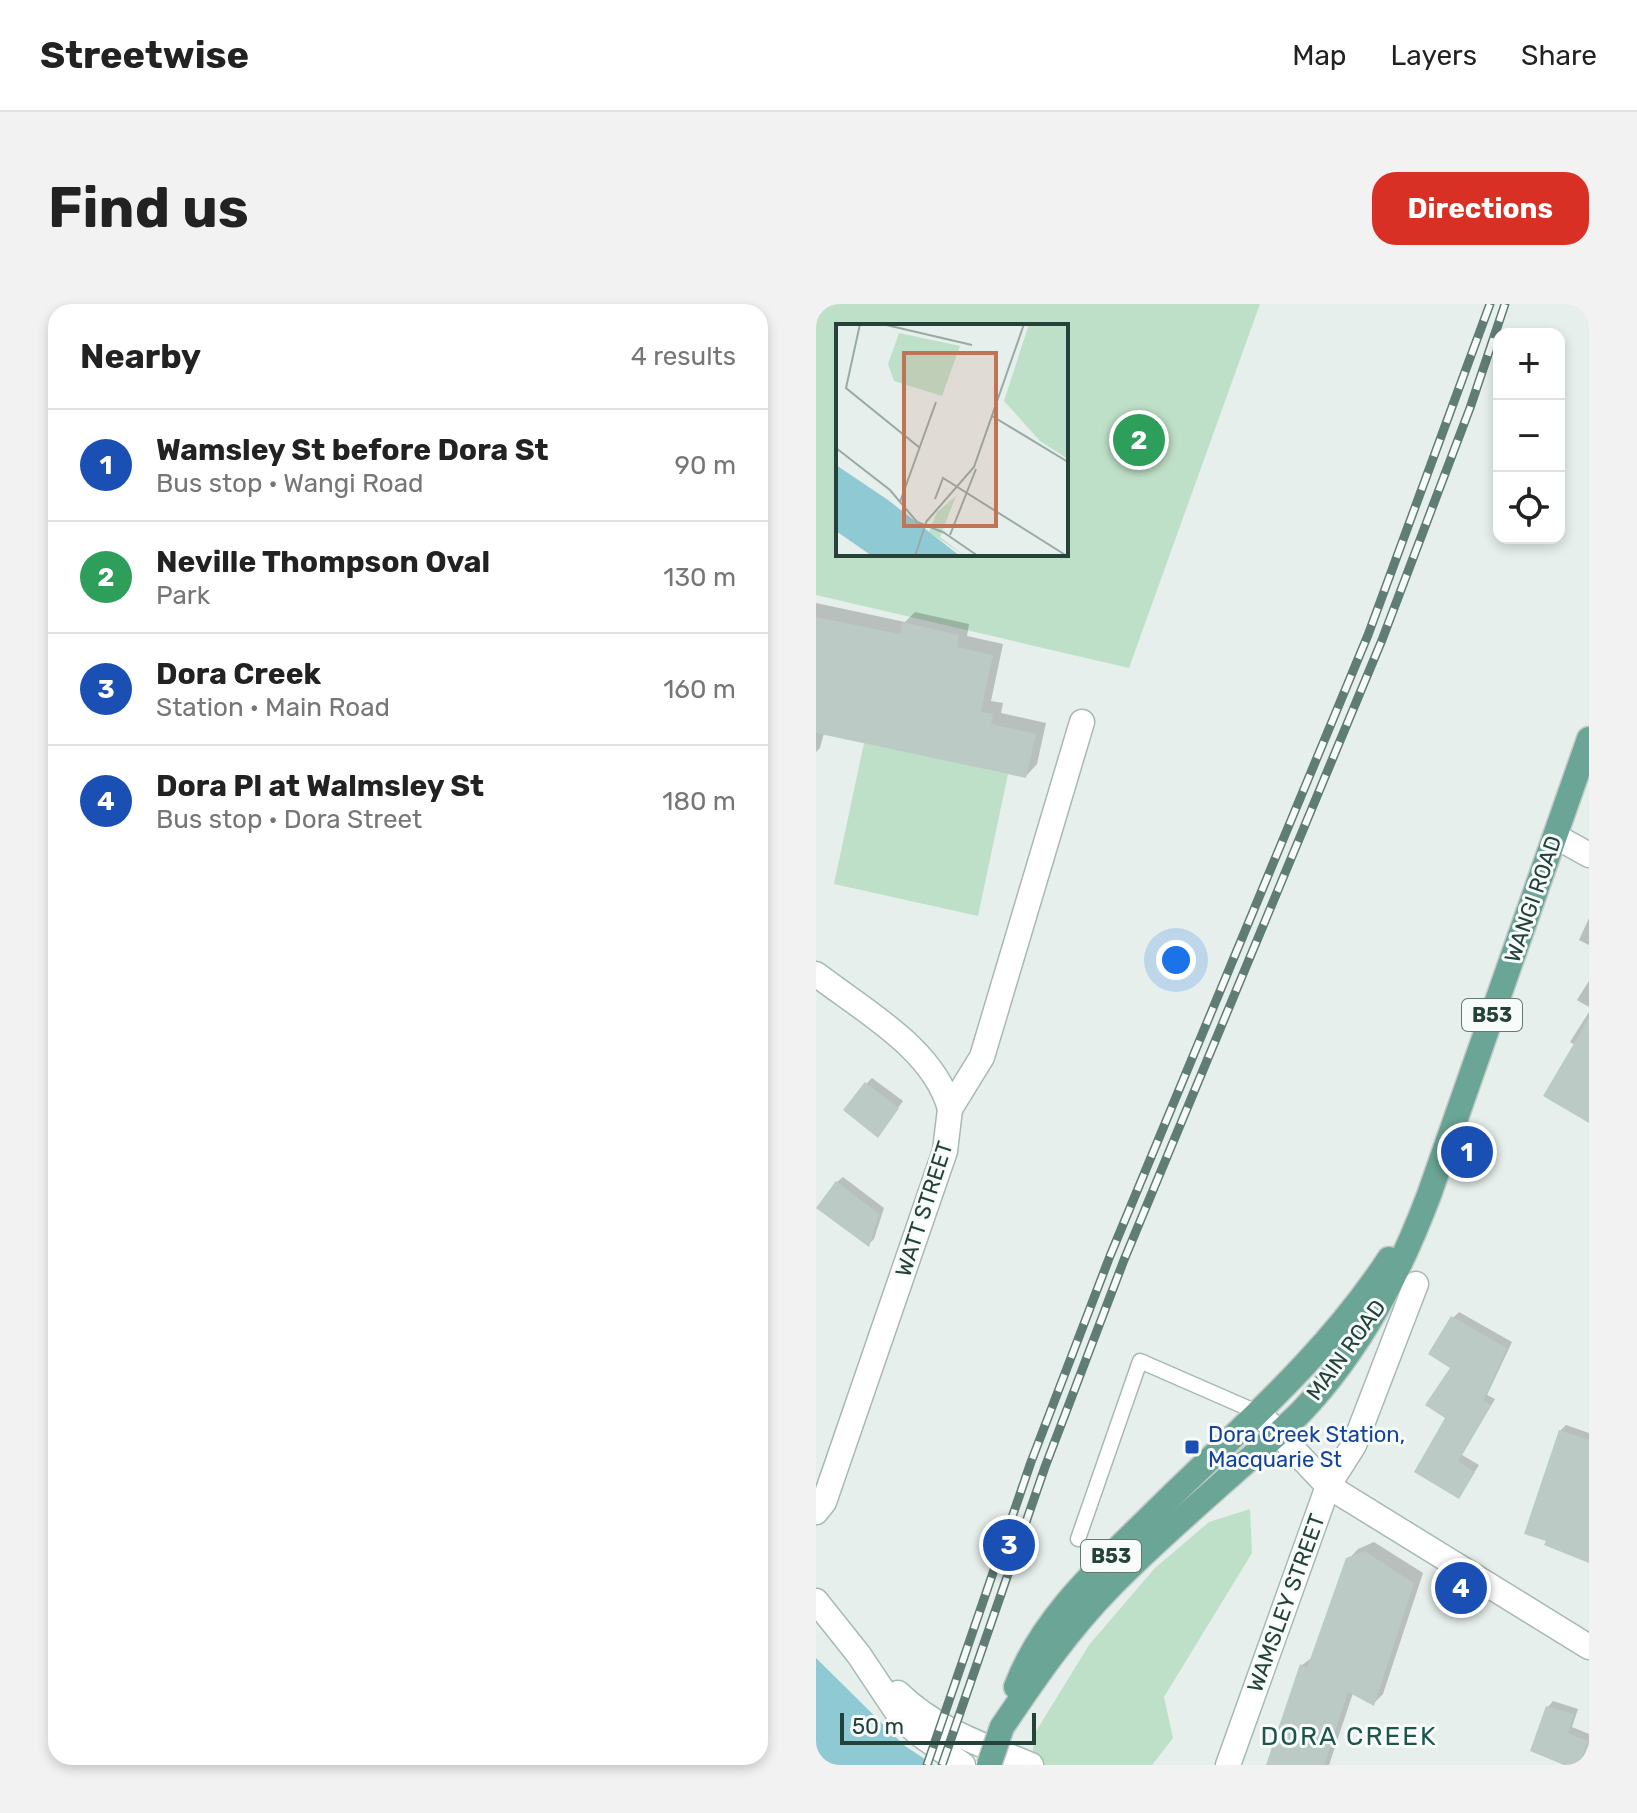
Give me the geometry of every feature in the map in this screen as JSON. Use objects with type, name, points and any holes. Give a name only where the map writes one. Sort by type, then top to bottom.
[{"type":"main road","name":"WANGI ROAD","points":[[1429,1195],[1589,739]]},
{"type":"main road","name":"B53","points":[[1259,1413],[1352,1312],[1429,1195]]},
{"type":"main road","name":"MAIN ROAD","points":[[1002,1727],[1065,1637],[1109,1588],[1174,1525],[1301,1412],[1331,1377],[1401,1266],[1429,1195]]},
{"type":"main road","name":"MAIN ROAD","points":[[989,1765],[1031,1652],[1047,1628],[1097,1570],[1259,1413]]},
{"type":"street","name":"WATT STREET","points":[[816,1512],[824,1502],[945,1151],[950,1109],[982,1057],[1082,722]]},
{"type":"street","points":[[1555,836],[1589,855]]},
{"type":"street","points":[[816,974],[923,1057],[945,1089],[950,1109]]},
{"type":"street","name":"WAMSLEY STREET","points":[[1228,1765],[1328,1486],[1354,1445],[1416,1284]]},
{"type":"street","points":[[1259,1413],[1328,1486],[1589,1647]]},
{"type":"street","points":[[816,1601],[859,1655],[901,1718],[963,1765]]},
{"type":"street","points":[[859,1655],[926,1717],[960,1736],[1031,1765]]},
{"type":"lane","points":[[1078,1539],[1140,1361],[1259,1413]]},
{"type":"green space","points":[[816,304],[1260,304],[1129,668],[816,595]]},
{"type":"green space","points":[[864,743],[1008,774],[978,916],[834,884]]},
{"type":"green space","points":[[1250,1509],[1252,1553],[1164,1697],[1173,1738],[1152,1765],[1031,1765],[1035,1733],[1089,1645],[1155,1568],[1209,1522]]},
{"type":"water","points":[[816,1658],[905,1746],[934,1765],[816,1765]]},
{"type":"building","points":[[816,617],[900,634],[902,622],[959,635],[957,647],[993,655],[981,712],[993,714],[991,724],[1036,734],[1026,778],[816,733]]},
{"type":"building","points":[[1589,1018],[1589,1123],[1543,1096]]},
{"type":"building","points":[[865,1082],[899,1108],[878,1138],[843,1110]]},
{"type":"building","points":[[836,1181],[879,1214],[869,1247],[816,1208]]},
{"type":"building","points":[[1451,1316],[1507,1348],[1483,1401],[1491,1405],[1458,1461],[1475,1472],[1459,1499],[1414,1472],[1445,1418],[1425,1405],[1450,1368],[1428,1354]]},
{"type":"building","points":[[1559,1430],[1589,1440],[1589,1563],[1544,1545],[1546,1541],[1524,1534]]},
{"type":"building","points":[[1364,1551],[1414,1583],[1374,1706],[1348,1692],[1324,1765],[1266,1765],[1300,1664],[1307,1668],[1346,1558]]},
{"type":"building","points":[[1546,1706],[1574,1714],[1568,1733],[1588,1741],[1579,1765],[1564,1765],[1530,1751]]},
{"type":"railway","points":[[927,1765],[1031,1462],[1110,1256],[1368,635],[1490,304]]},
{"type":"railway","points":[[942,1765],[1045,1467],[1124,1260],[1382,640],[1470,408],[1505,304]]},
{"type":"place","name":"Neville Thompson Oval","points":[[1139,440]]},
{"type":"place","name":"Wamsley St before Dora St","points":[[1467,1152]]},
{"type":"place","name":"Dora Creek Station, Macquarie St","points":[[1192,1447]]},
{"type":"place","name":"Dora Creek","points":[[1009,1545]]},
{"type":"place","name":"Dora Pl at Walmsley St","points":[[1461,1588]]},
{"type":"district","name":"DORA CREEK","points":[[1349,1736]]}]
